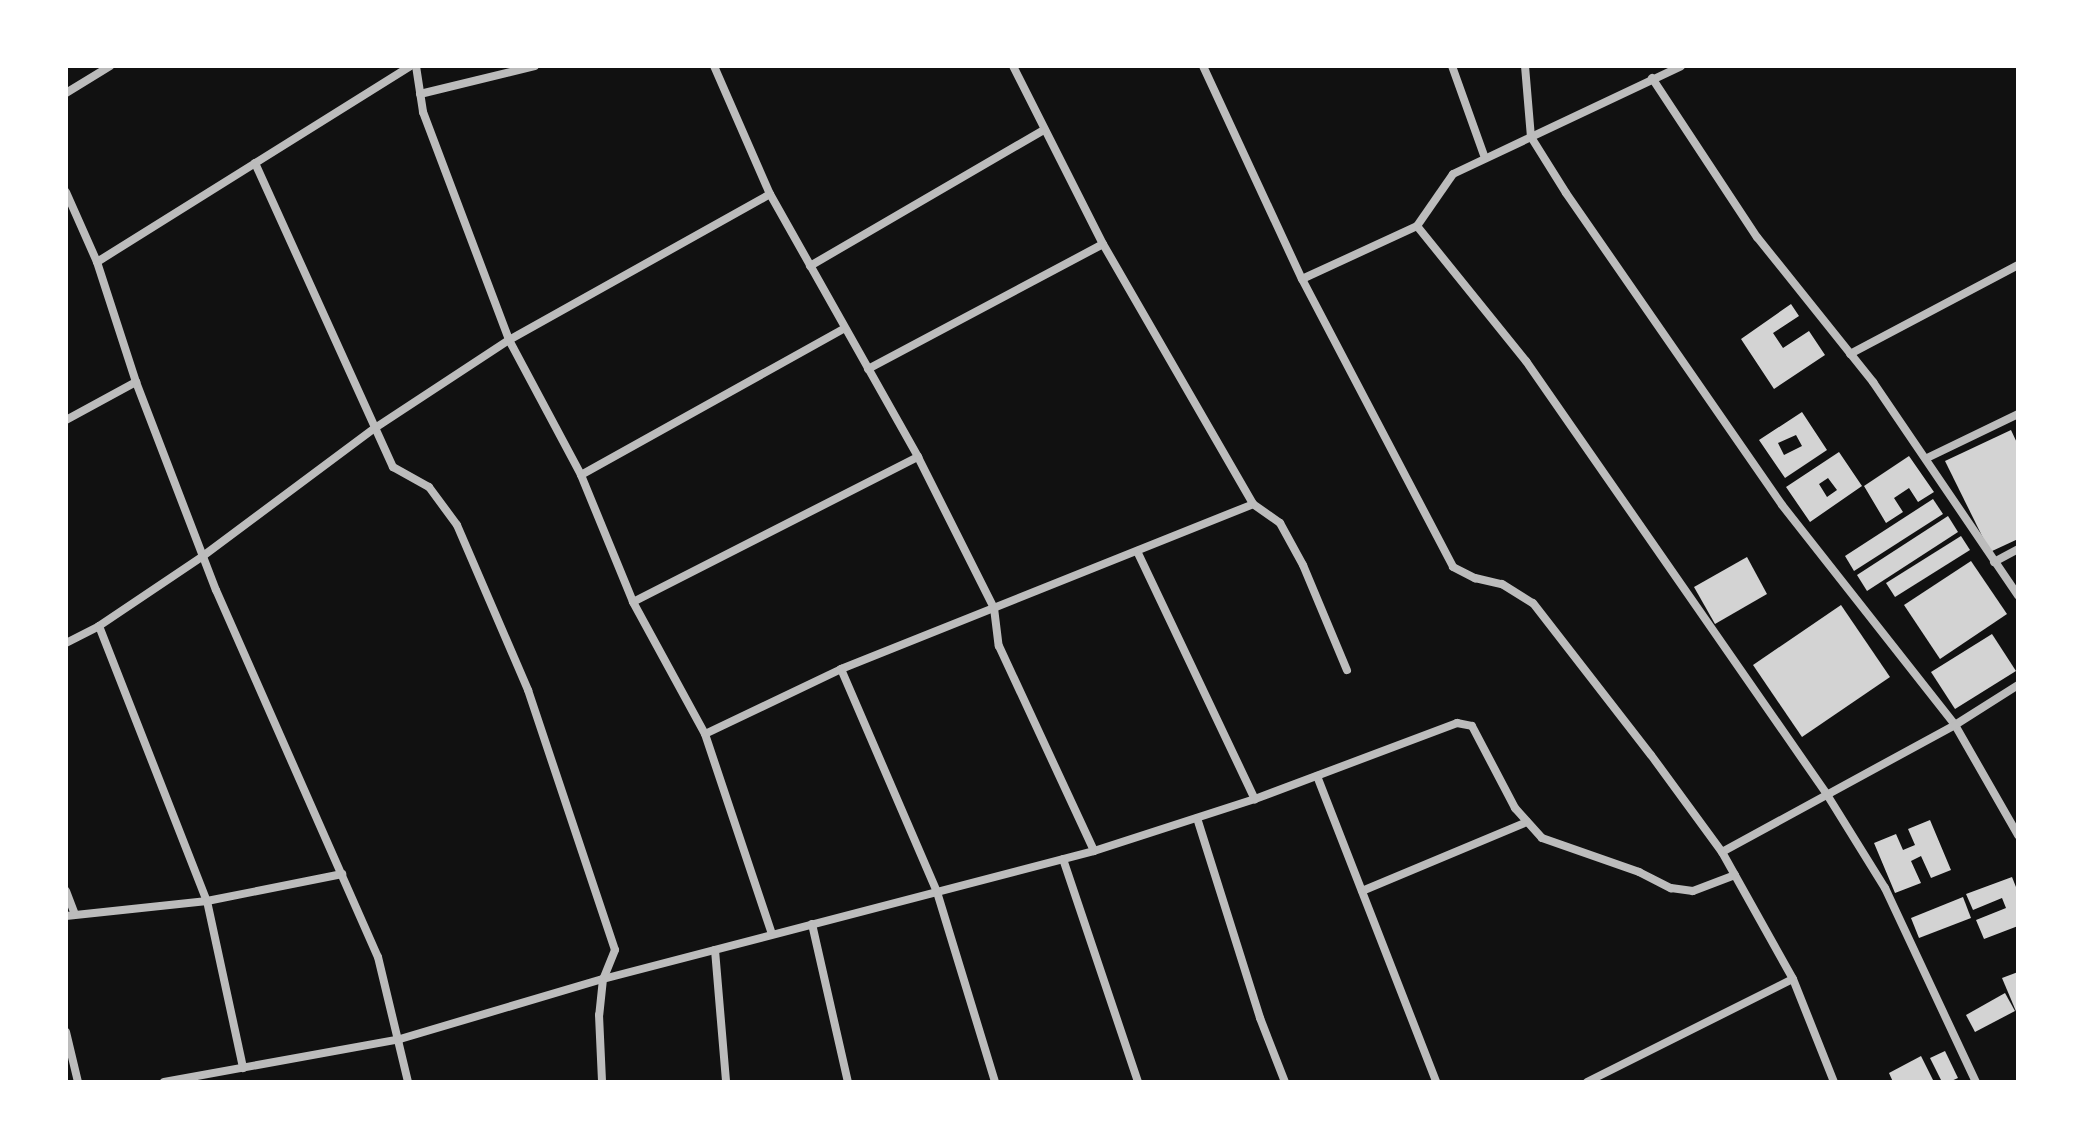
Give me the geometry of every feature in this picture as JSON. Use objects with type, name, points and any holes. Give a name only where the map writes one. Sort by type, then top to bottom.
[{"type":"street","points":[[66,93],[110,66]]},
{"type":"street","points":[[97,262],[414,66],[423,112],[509,340],[581,475],[633,602],[705,734],[772,934]]},
{"type":"street","points":[[420,94],[535,66]]},
{"type":"street","points":[[714,66],[770,194],[918,457],[994,608],[999,646],[1094,851]]},
{"type":"street","points":[[1013,66],[1103,244],[1253,504],[1280,523],[1303,565],[1347,670]]},
{"type":"street","points":[[1203,66],[1302,279],[1453,567],[1475,578],[1502,584],[1533,603],[1722,852],[1793,979],[1834,1082]]},
{"type":"street","points":[[1452,66],[1485,158]]},
{"type":"street","points":[[1525,66],[1531,137],[1782,505],[1955,725],[2018,835]]},
{"type":"street","points":[[1302,279],[1417,226],[1453,174],[1681,66]]},
{"type":"street","points":[[1652,78],[1757,237],[1927,458],[2018,595]]},
{"type":"street","points":[[810,266],[1044,130]]},
{"type":"street","points":[[255,163],[393,467],[429,487],[457,525],[528,690],[615,950],[603,979],[599,1015],[602,1082]]},
{"type":"street","points":[[66,192],[97,262],[136,382],[203,556],[378,957],[408,1082]]},
{"type":"street","points":[[66,643],[99,626],[203,556],[375,428],[509,340],[770,194]]},
{"type":"street","points":[[1417,226],[1526,361],[1826,793],[1885,888],[1976,1082]]},
{"type":"street","points":[[868,369],[1103,244]]},
{"type":"street","points":[[1850,354],[2018,265]]},
{"type":"street","points":[[581,475],[845,328]]},
{"type":"street","points":[[66,420],[136,382]]},
{"type":"street","points":[[1927,458],[2018,414]]},
{"type":"street","points":[[633,602],[918,457]]},
{"type":"street","points":[[705,734],[841,669],[1253,504]]},
{"type":"street","points":[[1994,562],[2018,549]]},
{"type":"street","points":[[1137,551],[1255,799]]},
{"type":"street","points":[[99,626],[207,901],[243,1068]]},
{"type":"street","points":[[841,669],[937,892],[995,1082]]},
{"type":"street","points":[[1722,852],[1955,725],[2018,685]]},
{"type":"street","points":[[164,1082],[192,1080],[400,1039],[603,979],[1094,851],[1255,799],[1457,723],[1472,726],[1515,808],[1542,838],[1639,872],[1671,888],[1693,891],[1735,875]]},
{"type":"street","points":[[1317,776],[1436,1082]]},
{"type":"street","points":[[1197,818],[1260,1018],[1285,1082]]},
{"type":"street","points":[[1362,891],[1527,822]]},
{"type":"street","points":[[1063,859],[1138,1082]]},
{"type":"street","points":[[66,891],[71,915],[207,901],[342,874]]},
{"type":"street","points":[[812,924],[848,1082]]},
{"type":"street","points":[[715,950],[726,1082]]},
{"type":"street","points":[[1587,1082],[1793,979]]},
{"type":"street","points":[[66,1032],[78,1082]]},
{"type":"building","points":[[1791,304],[1799,316],[1773,333],[1783,348],[1809,331],[1825,355],[1774,389],[1741,339]]},
{"type":"building","points":[[1802,412],[1827,450],[1785,478],[1759,440]],"holes":[[[1796,435],[1802,446],[1784,455],[1778,443]]]},
{"type":"building","points":[[2011,430],[2018,445],[2018,539],[1990,552],[1945,461]]},
{"type":"building","points":[[1839,452],[1862,486],[1810,522],[1786,487]],"holes":[[[1828,478],[1837,490],[1827,497],[1819,484]]]},
{"type":"building","points":[[1909,456],[1934,492],[1918,502],[1909,488],[1894,498],[1903,512],[1886,523],[1864,486]]},
{"type":"building","points":[[1933,499],[1943,514],[1854,571],[1845,556]]},
{"type":"building","points":[[1948,516],[1958,532],[1867,591],[1857,575]]},
{"type":"building","points":[[1961,536],[1970,550],[1895,597],[1886,583]]},
{"type":"building","points":[[1747,557],[1767,594],[1715,624],[1694,587]]},
{"type":"building","points":[[1971,561],[2007,614],[1940,659],[1904,605]]},
{"type":"building","points":[[1841,605],[1890,677],[1802,737],[1753,665]]},
{"type":"building","points":[[1992,634],[2016,671],[1955,709],[1931,672]]},
{"type":"building","points":[[1930,820],[1951,870],[1931,878],[1921,856],[1911,861],[1921,883],[1895,893],[1874,843],[1896,834],[1903,850],[1915,845],[1908,829]]},
{"type":"building","points":[[2012,877],[2018,892],[2018,926],[1984,939],[1976,920],[2006,908],[2002,898],[1973,910],[1966,894]]},
{"type":"building","points":[[1963,897],[1971,918],[1919,938],[1911,918]]},
{"type":"building","points":[[2018,972],[2018,1016],[2002,978]]},
{"type":"building","points":[[2005,993],[2015,1011],[1975,1032],[1966,1015]]},
{"type":"building","points":[[1945,1051],[1958,1078],[1949,1082],[1942,1082],[1930,1058]]},
{"type":"building","points":[[1921,1056],[1934,1082],[1893,1082],[1889,1073]]}]
